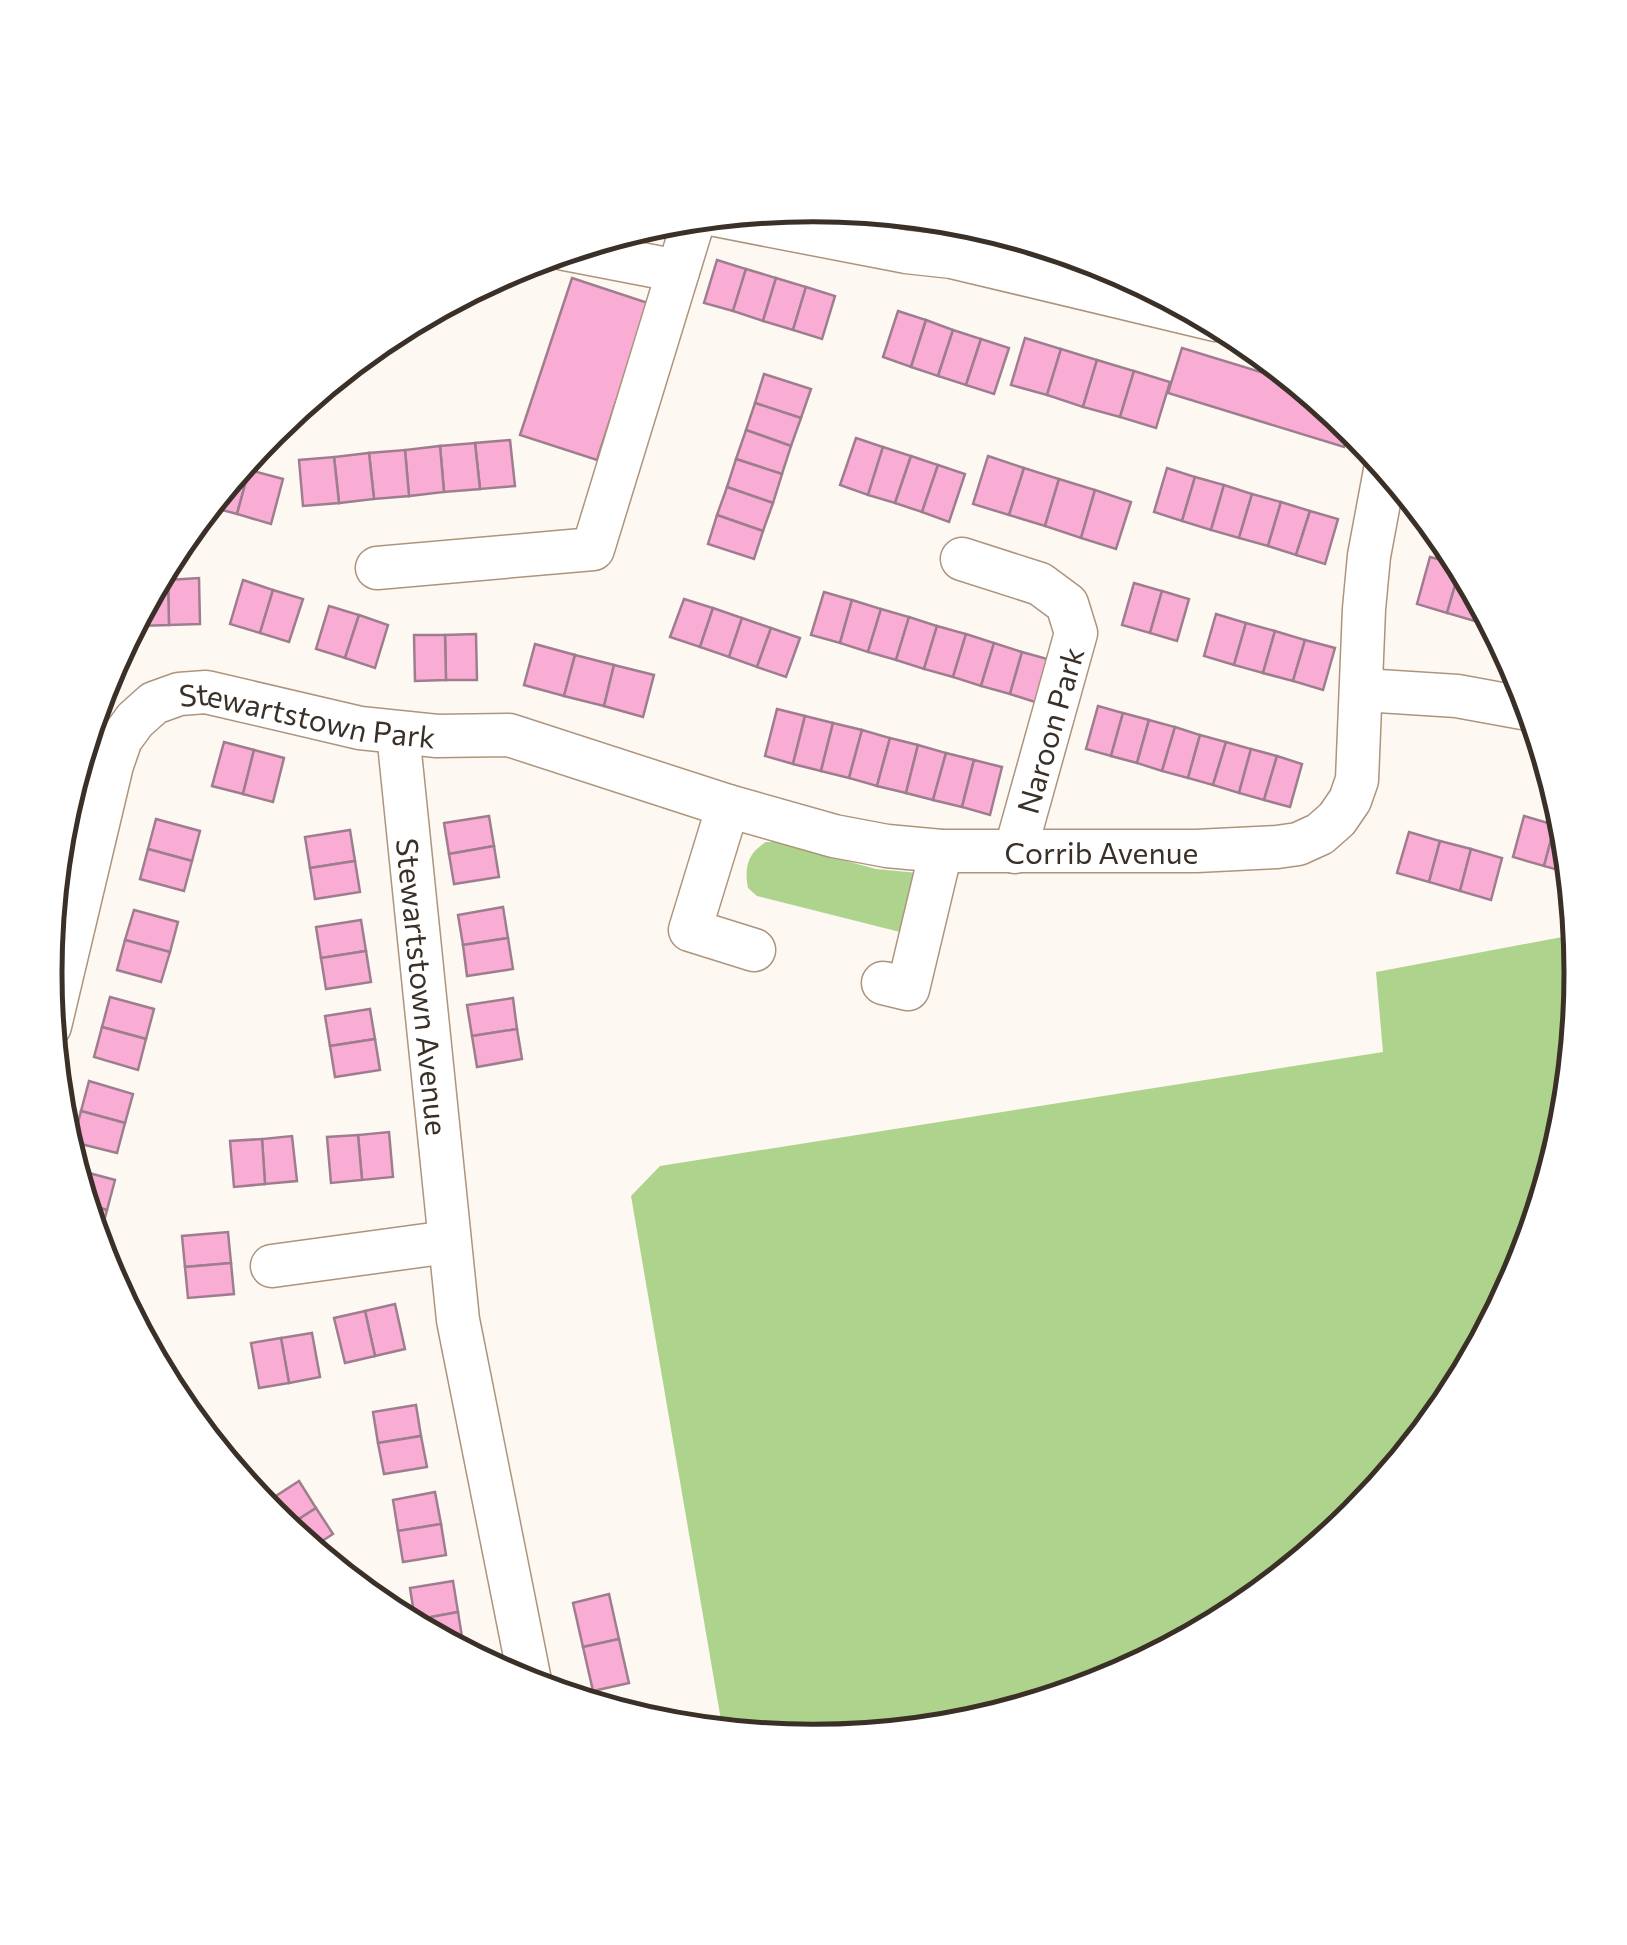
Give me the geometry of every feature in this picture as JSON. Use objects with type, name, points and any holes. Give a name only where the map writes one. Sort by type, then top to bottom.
[{"type":"street","points":[[759,224],[906,252],[954,237],[1137,295]]},
{"type":"street","points":[[378,568],[593,550],[690,232]]},
{"type":"street","points":[[593,255],[678,271]]},
{"type":"street","name":"Corrib Avenue","points":[[509,735],[728,806],[834,836],[887,846],[1015,852],[1277,848],[1298,844],[1338,820],[1357,780],[1368,573],[1383,483]]},
{"type":"street","name":"Naroon Park","points":[[962,559],[1040,584],[1067,604],[1076,633],[1015,852]]},
{"type":"street","points":[[1363,690],[1457,696],[1516,707]]},
{"type":"street","name":"Stewartstown Park","points":[[62,975],[112,765],[121,739],[154,703],[179,694],[206,692],[315,719],[398,733],[509,735]]},
{"type":"street","name":"Stewartstown Avenue","points":[[398,733],[458,1320],[527,1666]]},
{"type":"street","points":[[728,806],[690,930],[754,950]]},
{"type":"street","points":[[883,983],[908,989],[941,851]]},
{"type":"street","points":[[272,1266],[448,1242]]},
{"type":"green space","points":[[766,842],[876,869],[918,873],[904,933],[757,896],[748,888],[747,867],[751,856]]},
{"type":"green space","points":[[1563,937],[1563,1022],[1558,1071],[1539,1167],[1525,1214],[1487,1305],[1464,1348],[1438,1390],[1378,1468],[1309,1537],[1231,1597],[1146,1646],[1055,1684],[960,1709],[863,1722],[814,1724],[721,1718],[631,1196],[660,1166],[1383,1052],[1376,972]]},
{"type":"building","points":[[717,260],[746,269],[733,311],[704,303]]},
{"type":"building","points":[[746,269],[776,278],[763,321],[733,311]]},
{"type":"building","points":[[572,278],[648,303],[597,460],[520,435]]},
{"type":"building","points":[[776,278],[806,287],[793,330],[763,321]]},
{"type":"building","points":[[806,287],[835,296],[822,339],[793,330]]},
{"type":"building","points":[[898,311],[926,320],[911,367],[883,357]]},
{"type":"building","points":[[926,320],[953,330],[938,376],[911,367]]},
{"type":"building","points":[[953,330],[981,339],[966,385],[938,376]]},
{"type":"building","points":[[1025,338],[1061,349],[1047,395],[1011,385]]},
{"type":"building","points":[[981,339],[1009,348],[994,394],[966,385]]},
{"type":"building","points":[[1182,348],[1267,374],[1346,442],[1344,447],[1168,393]]},
{"type":"building","points":[[1061,349],[1097,360],[1083,407],[1047,395]]},
{"type":"building","points":[[1097,360],[1134,371],[1120,417],[1083,407]]},
{"type":"building","points":[[1134,371],[1170,382],[1156,428],[1120,417]]},
{"type":"building","points":[[764,374],[811,389],[801,418],[755,403]]},
{"type":"building","points":[[755,403],[801,418],[791,446],[746,430]]},
{"type":"building","points":[[746,430],[791,446],[782,474],[736,459]]},
{"type":"building","points":[[856,438],[883,447],[868,495],[840,485]]},
{"type":"building","points":[[510,440],[515,486],[480,489],[475,443]]},
{"type":"building","points":[[475,443],[480,489],[444,492],[440,446]]},
{"type":"building","points":[[440,446],[444,492],[409,496],[405,450]]},
{"type":"building","points":[[883,447],[911,456],[895,503],[868,495]]},
{"type":"building","points":[[405,450],[409,496],[374,499],[369,453]]},
{"type":"building","points":[[369,453],[374,499],[339,503],[334,457]]},
{"type":"building","points":[[911,456],[938,465],[922,512],[895,503]]},
{"type":"building","points":[[988,456],[1024,468],[1009,515],[973,504]]},
{"type":"building","points":[[334,457],[339,503],[303,506],[299,460]]},
{"type":"building","points":[[736,459],[782,474],[773,503],[727,487]]},
{"type":"building","points":[[938,465],[965,474],[949,522],[922,512]]},
{"type":"building","points":[[1024,468],[1059,479],[1045,526],[1009,515]]},
{"type":"building","points":[[1167,468],[1195,477],[1182,521],[1154,512]]},
{"type":"building","points":[[254,471],[283,479],[271,524],[237,514],[246,481]]},
{"type":"building","points":[[1195,477],[1224,485],[1211,530],[1182,521]]},
{"type":"building","points":[[1059,479],[1095,490],[1081,538],[1045,526]]},
{"type":"building","points":[[246,481],[237,514],[222,510]]},
{"type":"building","points":[[1224,485],[1252,494],[1239,538],[1211,530]]},
{"type":"building","points":[[727,487],[773,503],[763,531],[717,515]]},
{"type":"building","points":[[1095,490],[1131,502],[1116,549],[1081,538]]},
{"type":"building","points":[[1252,494],[1281,502],[1268,546],[1239,538]]},
{"type":"building","points":[[1281,502],[1310,511],[1296,555],[1268,546]]},
{"type":"building","points":[[1310,511],[1338,519],[1325,564],[1296,555]]},
{"type":"building","points":[[717,515],[763,531],[754,559],[708,544]]},
{"type":"building","points":[[1430,557],[1441,560],[1456,583],[1447,613],[1417,604]]},
{"type":"building","points":[[199,578],[200,624],[169,625],[168,589],[174,580]]},
{"type":"building","points":[[243,580],[273,590],[260,633],[230,624]]},
{"type":"building","points":[[1134,583],[1162,591],[1150,633],[1122,625]]},
{"type":"building","points":[[1456,583],[1477,622],[1447,613]]},
{"type":"building","points":[[168,589],[169,625],[148,626]]},
{"type":"building","points":[[273,590],[303,599],[289,642],[260,633]]},
{"type":"building","points":[[1162,591],[1189,599],[1177,641],[1150,633]]},
{"type":"building","points":[[824,592],[852,600],[840,643],[811,635]]},
{"type":"building","points":[[684,599],[713,608],[700,647],[670,637]]},
{"type":"building","points":[[852,600],[881,609],[868,652],[840,643]]},
{"type":"building","points":[[329,606],[359,615],[345,658],[316,649]]},
{"type":"building","points":[[713,608],[742,618],[729,657],[700,647]]},
{"type":"building","points":[[881,609],[909,617],[896,660],[868,652]]},
{"type":"building","points":[[1216,614],[1246,623],[1234,665],[1204,656]]},
{"type":"building","points":[[359,615],[388,625],[375,668],[345,658]]},
{"type":"building","points":[[909,617],[937,626],[924,669],[896,660]]},
{"type":"building","points":[[742,618],[771,628],[757,667],[729,657]]},
{"type":"building","points":[[1246,623],[1275,631],[1263,673],[1234,665]]},
{"type":"building","points":[[937,626],[966,634],[953,677],[924,669]]},
{"type":"building","points":[[771,628],[800,638],[786,677],[757,667]]},
{"type":"building","points":[[1275,631],[1305,640],[1293,681],[1263,673]]},
{"type":"building","points":[[476,634],[477,680],[446,680],[445,635]]},
{"type":"building","points":[[966,634],[994,643],[981,686],[953,677]]},
{"type":"building","points":[[414,635],[445,635],[446,680],[415,681]]},
{"type":"building","points":[[1305,640],[1335,648],[1323,690],[1293,681]]},
{"type":"building","points":[[994,643],[1022,652],[1010,694],[981,686]]},
{"type":"building","points":[[535,644],[575,655],[564,696],[524,685]]},
{"type":"building","points":[[1022,652],[1051,660],[1038,703],[1010,694]]},
{"type":"building","points":[[575,655],[614,665],[604,706],[564,696]]},
{"type":"building","points":[[614,665],[654,675],[643,717],[604,706]]},
{"type":"building","points":[[1098,706],[1123,713],[1111,756],[1086,749]]},
{"type":"building","points":[[777,709],[805,716],[793,764],[765,756]]},
{"type":"building","points":[[1123,713],[1149,720],[1137,763],[1111,756]]},
{"type":"building","points":[[805,716],[833,723],[821,771],[793,764]]},
{"type":"building","points":[[1149,720],[1175,727],[1162,771],[1137,763]]},
{"type":"building","points":[[833,723],[862,730],[849,778],[821,771]]},
{"type":"building","points":[[1175,727],[1200,735],[1188,778],[1162,771]]},
{"type":"building","points":[[862,730],[890,738],[877,786],[849,778]]},
{"type":"building","points":[[1200,735],[1226,742],[1213,785],[1188,778]]},
{"type":"building","points":[[890,738],[918,745],[906,793],[877,786]]},
{"type":"building","points":[[224,742],[254,750],[243,794],[212,786]]},
{"type":"building","points":[[1226,742],[1251,749],[1239,793],[1213,785]]},
{"type":"building","points":[[918,745],[946,753],[933,800],[906,793]]},
{"type":"building","points":[[1251,749],[1277,756],[1264,800],[1239,793]]},
{"type":"building","points":[[254,750],[284,758],[273,802],[243,794]]},
{"type":"building","points":[[946,753],[974,760],[962,807],[933,800]]},
{"type":"building","points":[[1277,756],[1302,764],[1290,807],[1264,800]]},
{"type":"building","points":[[974,760],[1002,767],[990,815],[962,807]]},
{"type":"building","points":[[489,816],[494,846],[449,854],[444,823]]},
{"type":"building","points":[[1524,816],[1549,823],[1552,837],[1544,866],[1513,857]]},
{"type":"building","points":[[156,819],[200,831],[192,861],[148,849]]},
{"type":"building","points":[[350,830],[355,861],[310,868],[305,837]]},
{"type":"building","points":[[1409,832],[1440,841],[1429,882],[1397,873]]},
{"type":"building","points":[[1552,837],[1557,870],[1544,866]]},
{"type":"building","points":[[1440,841],[1471,849],[1460,891],[1429,882]]},
{"type":"building","points":[[494,846],[499,877],[454,884],[449,854]]},
{"type":"building","points":[[148,849],[192,861],[184,891],[140,879]]},
{"type":"building","points":[[1471,849],[1502,858],[1491,900],[1460,891]]},
{"type":"building","points":[[355,861],[360,892],[315,899],[310,868]]},
{"type":"building","points":[[503,907],[508,938],[463,945],[458,915]]},
{"type":"building","points":[[134,910],[178,922],[170,952],[125,940]]},
{"type":"building","points":[[361,920],[366,951],[321,958],[316,927]]},
{"type":"building","points":[[508,938],[513,969],[467,976],[463,945]]},
{"type":"building","points":[[125,940],[170,952],[161,982],[117,970]]},
{"type":"building","points":[[366,951],[371,982],[326,989],[321,958]]},
{"type":"building","points":[[110,997],[154,1009],[146,1039],[102,1027]]},
{"type":"building","points":[[513,998],[517,1029],[472,1036],[467,1005]]},
{"type":"building","points":[[370,1009],[375,1039],[330,1046],[325,1016]]},
{"type":"building","points":[[102,1027],[146,1039],[138,1070],[94,1057]]},
{"type":"building","points":[[517,1029],[522,1059],[477,1067],[472,1036]]},
{"type":"building","points":[[375,1039],[380,1070],[335,1077],[330,1046]]},
{"type":"building","points":[[89,1081],[133,1094],[125,1123],[81,1111]]},
{"type":"building","points":[[81,1111],[125,1123],[117,1153],[83,1144],[78,1123]]},
{"type":"building","points":[[389,1132],[393,1177],[362,1180],[358,1135]]},
{"type":"building","points":[[358,1135],[362,1180],[331,1183],[327,1137]]},
{"type":"building","points":[[292,1136],[297,1181],[265,1184],[262,1139]]},
{"type":"building","points":[[262,1139],[265,1184],[234,1187],[230,1141]]},
{"type":"building","points":[[90,1173],[115,1180],[107,1210],[100,1208]]},
{"type":"building","points":[[228,1232],[231,1263],[185,1267],[182,1236]]},
{"type":"building","points":[[231,1263],[234,1294],[188,1298],[185,1267]]},
{"type":"building","points":[[395,1304],[405,1349],[375,1356],[365,1311]]},
{"type":"building","points":[[365,1311],[375,1356],[345,1363],[334,1318]]},
{"type":"building","points":[[312,1333],[320,1377],[289,1383],[281,1338]]},
{"type":"building","points":[[281,1338],[289,1383],[259,1388],[251,1343]]},
{"type":"building","points":[[416,1405],[421,1436],[378,1443],[373,1412]]},
{"type":"building","points":[[421,1436],[427,1467],[384,1474],[378,1443]]},
{"type":"building","points":[[299,1481],[316,1508],[299,1519],[275,1496]]},
{"type":"building","points":[[435,1492],[441,1524],[398,1531],[393,1500]]},
{"type":"building","points":[[316,1508],[333,1534],[323,1541],[299,1519]]},
{"type":"building","points":[[441,1524],[446,1555],[403,1562],[398,1531]]},
{"type":"building","points":[[453,1581],[458,1612],[429,1617],[413,1608],[410,1588]]},
{"type":"building","points":[[609,1594],[619,1639],[583,1647],[573,1603]]},
{"type":"building","points":[[458,1612],[462,1636],[438,1623],[429,1617]]},
{"type":"building","points":[[619,1639],[629,1683],[593,1690],[583,1647]]}]
